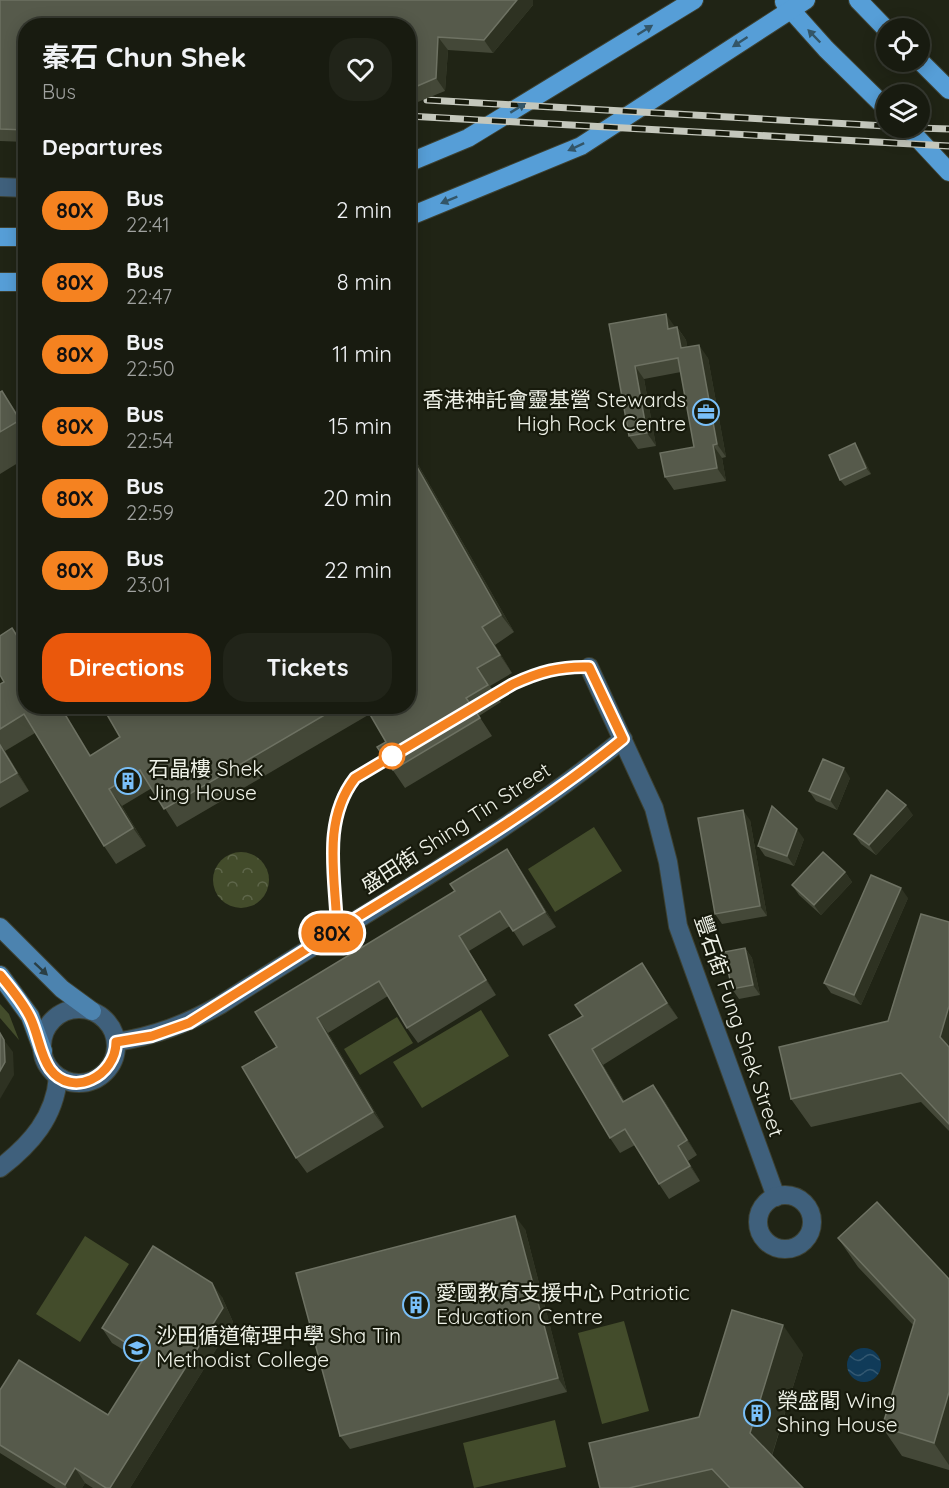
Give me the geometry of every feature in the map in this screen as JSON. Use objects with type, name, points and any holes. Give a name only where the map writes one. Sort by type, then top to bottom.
[{"type":"main road","points":[[416,160],[468,138],[694,0]]},
{"type":"main road","points":[[416,214],[580,146],[786,5],[806,0]]},
{"type":"main road","points":[[858,0],[876,19]]},
{"type":"main road","points":[[786,5],[876,98]]},
{"type":"main road","points":[[930,71],[949,90]]},
{"type":"main road","points":[[917,138],[949,172]]},
{"type":"main road","points":[[0,237],[18,237]]},
{"type":"main road","points":[[0,282],[18,282]]},
{"type":"street","points":[[0,187],[18,188]]},
{"type":"street","name":"豐石街 Fung Shek Street","points":[[589,667],[654,808],[668,862],[678,926],[776,1197]]},
{"type":"street","name":"盛田街 Shing Tin Street","points":[[116,1042],[152,1036],[180,1026],[220,1005],[492,834],[573,780],[623,739]]},
{"type":"street","points":[[0,927],[62,989],[109,1023],[116,1042],[112,1063],[102,1075],[79,1082],[58,1077],[50,1069],[30,1016],[0,975]]},
{"type":"street","points":[[43,1051],[45,1033],[58,1016],[79,1009],[92,1011]]},
{"type":"street","points":[[0,1167],[22,1151],[38,1133],[56,1098],[58,1077]]},
{"type":"green space","points":[[594,827],[622,871],[555,912],[528,869]]},
{"type":"green space","points":[[235,852],[247,852],[257,856],[265,864],[269,880],[265,896],[257,904],[247,908],[235,908],[225,904],[217,896],[213,886],[213,874],[217,864],[225,856]]},
{"type":"green space","points":[[0,1004],[9,1014],[19,1040],[0,1018]]},
{"type":"green space","points":[[481,1010],[509,1056],[422,1108],[393,1062]]},
{"type":"green space","points":[[397,1017],[413,1043],[360,1075],[344,1049]]},
{"type":"green space","points":[[85,1236],[129,1264],[80,1342],[36,1314]]},
{"type":"green space","points":[[624,1321],[649,1411],[602,1424],[578,1333]]},
{"type":"green space","points":[[555,1420],[566,1467],[474,1488],[463,1443]]},
{"type":"water","points":[[864,1348],[876,1353],[881,1365],[876,1377],[864,1382],[852,1377],[847,1365],[852,1353]]},
{"type":"building","points":[[0,0],[517,0],[484,40],[438,37],[436,78],[416,87],[416,18],[18,18],[18,130],[0,129]]},
{"type":"building","name":"香港神託會靈基營 Stewards High Rock Centre","points":[[666,314],[668,329],[677,327],[681,348],[699,345],[717,444],[713,445],[717,468],[665,477],[660,453],[694,447],[678,358],[635,366],[647,433],[629,436],[609,324]]},
{"type":"building","points":[[2,391],[18,417],[18,421],[0,432],[0,392]]},
{"type":"building","points":[[855,443],[866,468],[840,480],[829,455]]},
{"type":"building","points":[[416,465],[501,615],[482,627],[500,655],[477,668],[488,685],[466,698],[480,718],[393,770],[377,747],[386,742],[370,714],[416,714]]},
{"type":"building","points":[[12,628],[18,637],[18,714],[24,714],[0,729],[0,684],[4,682],[0,675],[0,636]]},
{"type":"building","points":[[24,714],[65,714],[90,756],[120,737],[107,714],[326,714],[164,809],[140,770],[109,789],[133,828],[104,846]]},
{"type":"building","points":[[0,745],[17,773],[0,783]]},
{"type":"building","points":[[823,759],[844,768],[830,800],[809,791]]},
{"type":"building","points":[[887,790],[906,805],[869,845],[854,834]]},
{"type":"building","points":[[772,806],[797,829],[787,856],[758,846]]},
{"type":"building","points":[[743,810],[760,906],[715,914],[698,818]]},
{"type":"building","points":[[507,849],[545,912],[513,931],[500,911],[459,936],[486,980],[407,1028],[379,981],[317,1018],[373,1112],[296,1158],[242,1067],[277,1047],[255,1012],[455,891],[450,884]]},
{"type":"building","points":[[823,852],[845,872],[814,905],[792,885]]},
{"type":"building","points":[[871,875],[901,888],[854,995],[824,983]]},
{"type":"building","points":[[921,914],[949,922],[949,1006],[940,1037],[949,1047],[949,1124],[901,1073],[791,1099],[779,1047],[888,1021]]},
{"type":"building","points":[[745,948],[753,985],[732,989],[724,952]]},
{"type":"building","points":[[642,963],[667,1003],[592,1049],[623,1102],[653,1085],[687,1140],[678,1146],[690,1166],[659,1184],[625,1129],[610,1138],[549,1035],[583,1016],[575,1005]]},
{"type":"building","points":[[0,1033],[4,1040],[5,1062],[0,1071]]},
{"type":"building","points":[[877,1202],[949,1279],[949,1392],[934,1443],[882,1427],[915,1320],[838,1238]]},
{"type":"building","name":"愛國教育支援中心 Patriotic Education Centre","points":[[515,1216],[558,1378],[340,1436],[296,1273]]},
{"type":"building","points":[[153,1246],[212,1283],[223,1308],[110,1488],[106,1488],[75,1468],[65,1485],[0,1445],[0,1390],[19,1360],[108,1415],[146,1355],[102,1328]]},
{"type":"building","points":[[732,1310],[783,1325],[750,1433],[803,1488],[730,1488],[712,1469],[629,1488],[600,1488],[589,1443],[699,1417]]},
{"type":"railway","points":[[427,100],[876,125]]},
{"type":"railway","points":[[416,116],[949,146]]},
{"type":"railway","points":[[930,128],[949,129]]},
{"type":"bus line","name":"80X","points":[[0,975],[30,1016],[45,1059],[50,1069],[58,1077],[79,1082],[102,1075],[115,1056],[116,1042],[152,1036],[189,1023],[337,930],[333,834],[336,814],[343,794],[355,778],[513,684],[540,671],[563,666],[589,667],[623,739],[573,780],[492,834],[356,918]]},
{"type":"place","name":"香港神託會靈基營 Stewards High Rock Centre","points":[[706,412]]},
{"type":"place","name":"石晶樓 Shek Jing House","points":[[128,781]]},
{"type":"place","name":"愛國教育支援中心 Patriotic Education Centre","points":[[416,1305]]},
{"type":"place","name":"沙田循道衛理中學 Sha Tin Methodist College","points":[[137,1348]]},
{"type":"place","name":"榮盛閣 Wing Shing House","points":[[757,1413]]}]
